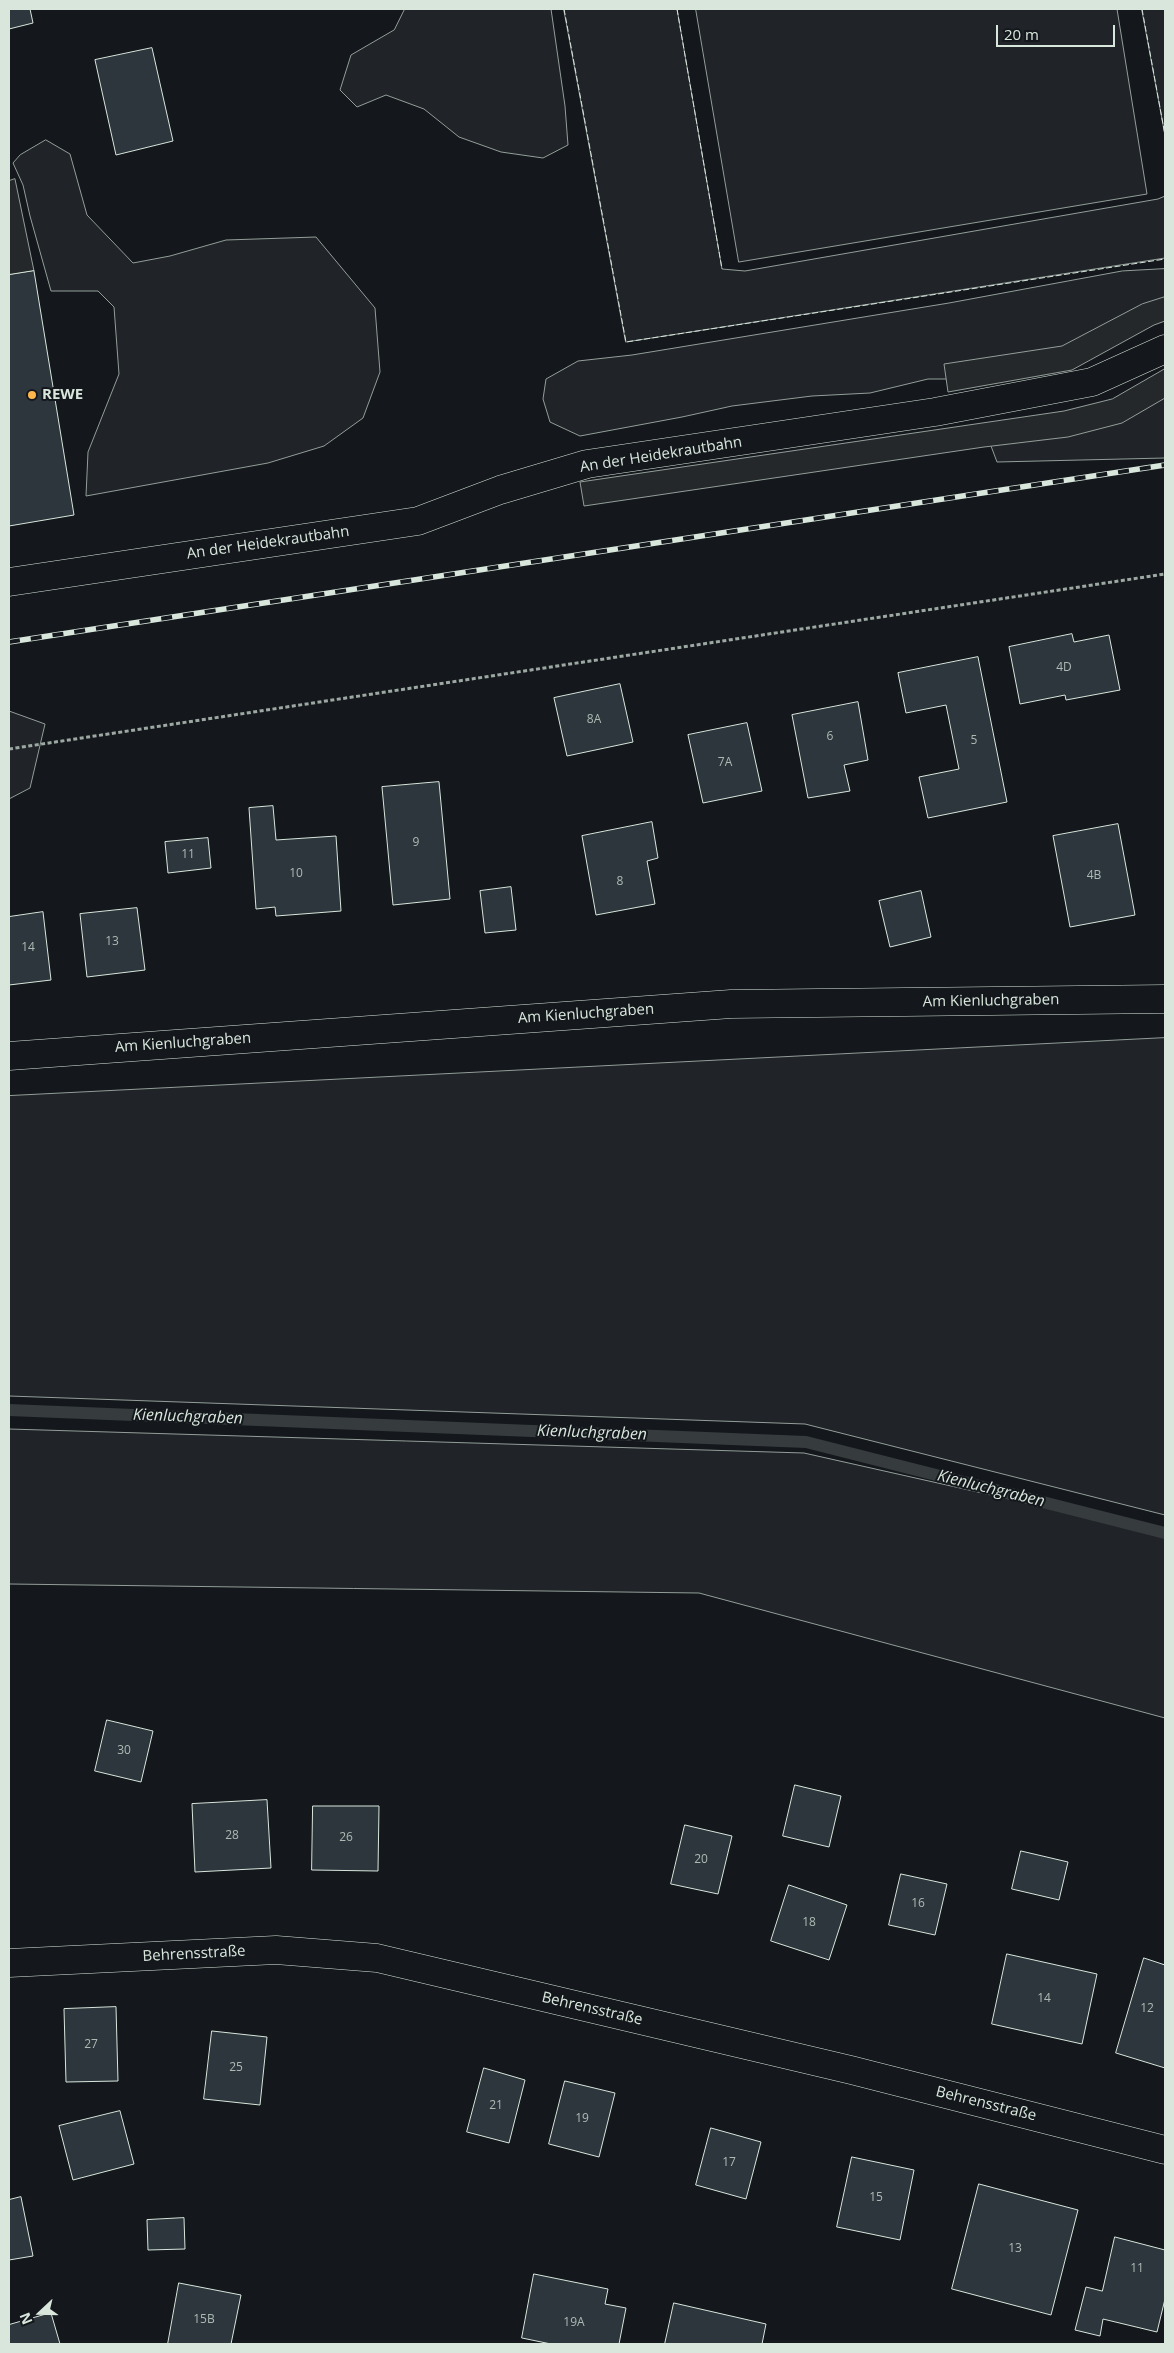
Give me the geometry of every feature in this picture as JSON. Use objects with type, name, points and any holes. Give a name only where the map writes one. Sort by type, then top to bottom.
[{"type":"street","name":"An der Heidekrautbahn","points":[[9,582],[418,521],[500,490],[587,464],[935,412],[1092,382],[1165,349]]},
{"type":"street","name":"Am Kienluchgraben","points":[[9,1056],[731,1004],[1165,999]]},
{"type":"street","name":"Behrensstraße","points":[[9,1963],[276,1950],[377,1958],[851,2070],[1165,2150]]},
{"type":"path","points":[[9,749],[1165,574]]},
{"type":"shaded area","points":[[405,9],[551,9],[565,106],[568,145],[543,158],[501,152],[459,137],[424,109],[386,95],[357,107],[340,90],[351,55],[394,30]]},
{"type":"shaded area","points":[[564,9],[677,9],[722,269],[745,271],[1158,199],[1165,196],[1165,258],[626,342]]},
{"type":"shaded area","points":[[696,9],[1117,9],[1147,194],[739,262]]},
{"type":"shaded area","points":[[1142,9],[1165,9],[1165,135]]},
{"type":"shaded area","points":[[46,140],[70,154],[87,215],[133,263],[170,256],[226,240],[316,237],[375,308],[380,372],[363,418],[324,446],[268,463],[86,496],[88,452],[119,374],[114,307],[98,291],[51,291],[23,185],[13,163],[20,155]]},
{"type":"shaded area","points":[[15,179],[34,271],[9,275],[9,181]]},
{"type":"shaded area","points":[[1165,269],[1165,315],[967,379],[928,379],[870,393],[812,396],[732,406],[580,436],[550,422],[543,399],[546,379],[578,361],[632,355],[949,303],[1122,271]]},
{"type":"shaded area","points":[[1165,297],[1165,321],[1154,325],[1072,370],[948,392],[944,364],[1062,346],[1142,304]]},
{"type":"shaded area","points":[[1165,369],[1165,398],[1122,423],[1068,437],[984,447],[584,506],[580,482],[1064,411],[1112,399]]},
{"type":"shaded area","points":[[1165,382],[1165,458],[997,462],[991,446]]},
{"type":"shaded area","points":[[9,711],[45,724],[30,788],[9,799]]},
{"type":"shaded area","points":[[1165,1038],[1165,1515],[805,1424],[9,1396],[9,1096]]},
{"type":"shaded area","points":[[9,1429],[804,1453],[1165,1534],[1165,1718],[699,1593],[9,1584]]},
{"type":"building","points":[[9,9],[30,9],[33,23],[9,29]]},
{"type":"building","points":[[152,48],[173,141],[116,155],[95,60]]},
{"type":"building","name":"REWE","points":[[34,271],[74,515],[9,526],[9,275]]},
{"type":"building","points":[[1072,634],[1074,642],[1109,635],[1120,690],[1066,700],[1065,695],[1020,704],[1009,647]]},
{"type":"building","points":[[978,657],[1007,802],[928,818],[919,777],[959,769],[946,705],[906,713],[898,673]]},
{"type":"building","points":[[620,684],[633,742],[567,756],[554,698]]},
{"type":"building","points":[[858,702],[868,760],[844,765],[850,791],[808,798],[792,715]]},
{"type":"building","points":[[747,723],[762,791],[703,803],[688,735]]},
{"type":"building","points":[[439,782],[450,899],[393,905],[382,787]]},
{"type":"building","points":[[273,806],[276,840],[336,836],[341,911],[276,916],[275,907],[256,909],[249,808]]},
{"type":"building","points":[[652,822],[658,858],[647,861],[655,904],[596,915],[582,836]]},
{"type":"building","points":[[1118,824],[1135,915],[1070,927],[1053,836]]},
{"type":"building","points":[[208,838],[211,868],[168,873],[165,842]]},
{"type":"building","points":[[511,887],[516,930],[485,933],[480,891]]},
{"type":"building","points":[[921,891],[931,937],[890,947],[879,901]]},
{"type":"building","points":[[137,908],[145,970],[87,977],[80,914]]},
{"type":"building","points":[[43,912],[51,980],[9,985],[9,917]]},
{"type":"building","points":[[107,1720],[153,1731],[141,1782],[95,1771]]},
{"type":"building","points":[[795,1785],[841,1796],[829,1847],[783,1836]]},
{"type":"building","points":[[267,1800],[271,1868],[195,1872],[192,1804]]},
{"type":"building","points":[[313,1806],[379,1806],[378,1871],[312,1870]]},
{"type":"building","points":[[685,1825],[732,1836],[718,1894],[671,1884]]},
{"type":"building","points":[[1021,1851],[1068,1862],[1059,1900],[1012,1889]]},
{"type":"building","points":[[901,1874],[947,1884],[935,1935],[889,1925]]},
{"type":"building","points":[[789,1885],[847,1905],[829,1960],[771,1941]]},
{"type":"building","points":[[1007,1954],[1097,1974],[1082,2044],[992,2024]]},
{"type":"building","points":[[1144,1958],[1165,1965],[1165,2068],[1116,2053]]},
{"type":"building","points":[[116,2007],[118,2081],[66,2082],[64,2009]]},
{"type":"building","points":[[212,2031],[267,2037],[260,2105],[204,2099]]},
{"type":"building","points":[[484,2068],[525,2080],[509,2143],[467,2132]]},
{"type":"building","points":[[565,2081],[615,2093],[599,2157],[549,2144]]},
{"type":"building","points":[[120,2111],[134,2164],[73,2180],[59,2126]]},
{"type":"building","points":[[711,2128],[761,2142],[746,2199],[696,2185]]},
{"type":"building","points":[[852,2157],[914,2170],[900,2240],[837,2227]]},
{"type":"building","points":[[979,2184],[1078,2210],[1051,2315],[952,2289]]},
{"type":"building","points":[[21,2197],[33,2256],[9,2260],[9,2200]]},
{"type":"building","points":[[184,2218],[185,2249],[148,2250],[147,2220]]},
{"type":"building","points":[[1115,2237],[1165,2250],[1165,2299],[1157,2332],[1103,2319],[1100,2336],[1075,2330],[1086,2287],[1102,2291]]},
{"type":"building","points":[[534,2274],[608,2289],[605,2304],[626,2308],[619,2344],[551,2344],[522,2338]]},
{"type":"building","points":[[179,2283],[241,2295],[231,2344],[168,2344]]},
{"type":"building","points":[[674,2303],[766,2324],[762,2344],[665,2344]]},
{"type":"building","points":[[51,2313],[60,2344],[9,2344],[9,2325]]},
{"type":"waterway","name":"Kienluchgraben","points":[[9,1410],[806,1442],[1165,1533]]},
{"type":"railway","points":[[9,642],[1165,465]]},
{"type":"fence","points":[[564,9],[626,342],[1165,259]]},
{"type":"fence","points":[[677,9],[722,269]]},
{"type":"fence","points":[[1142,9],[1165,135]]},
{"type":"place","name":"REWE","points":[[32,395]]}]
